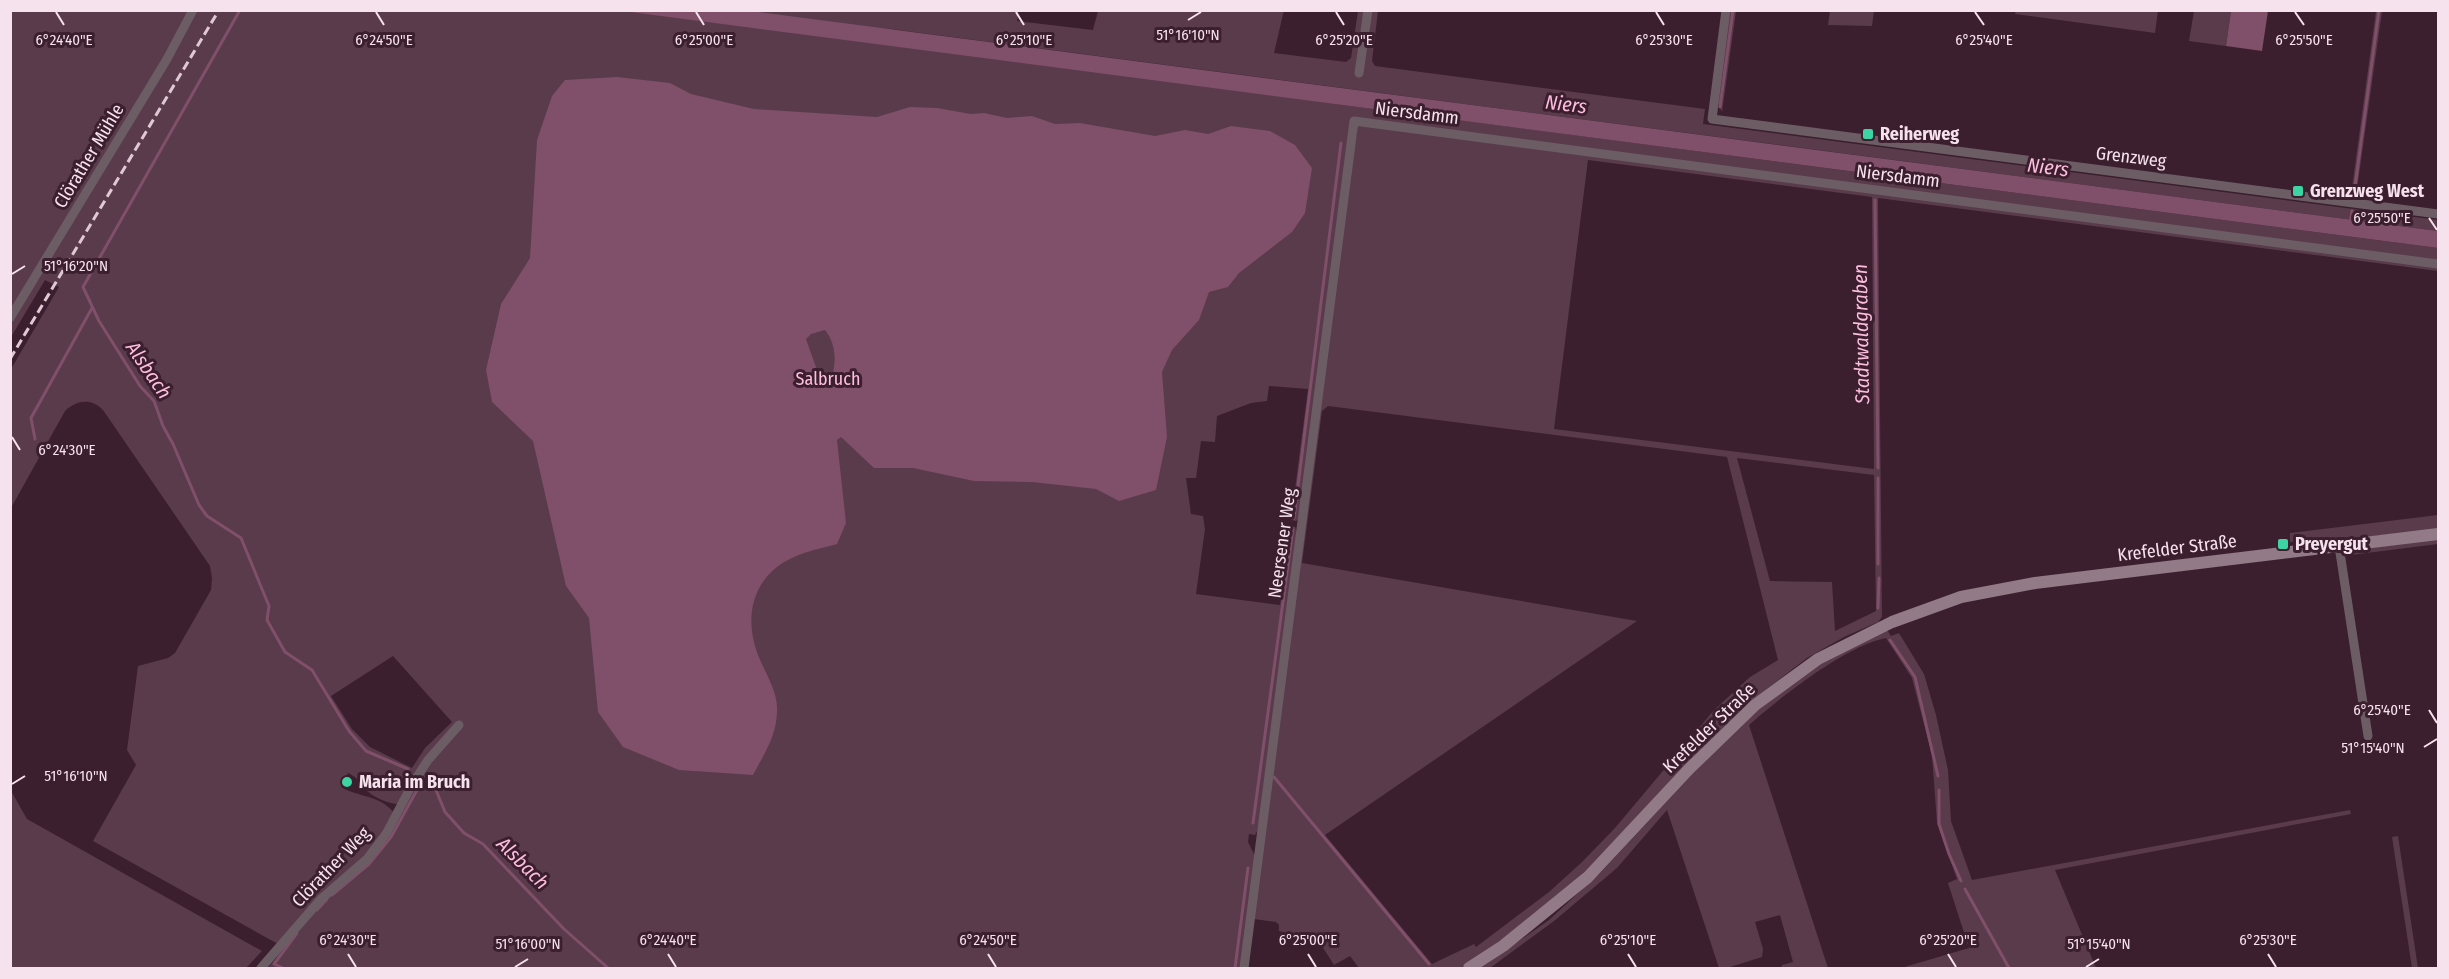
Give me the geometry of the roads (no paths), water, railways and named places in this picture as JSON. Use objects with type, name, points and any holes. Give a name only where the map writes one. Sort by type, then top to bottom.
[{"type":"main road","name":"Krefelder Straße","points":[[1469,969],[1553,908],[1588,877],[1690,768],[1755,705],[1818,659],[1892,622],[1961,597],[2035,583],[2439,534]]},
{"type":"street","name":"Clörather Mühle","points":[[10,318],[167,59],[193,10]]},
{"type":"street","points":[[1359,73],[1368,10]]},
{"type":"street","name":"Grenzweg","points":[[1726,10],[1712,119],[2439,214]]},
{"type":"street","name":"Niersdamm","points":[[1354,121],[2439,264]]},
{"type":"street","name":"Neersener Weg","points":[[1244,969],[1354,121]]},
{"type":"street","points":[[2339,546],[2368,736]]},
{"type":"street","name":"Clörather Weg","points":[[261,969],[321,898],[367,859],[386,834],[428,760],[459,725]]},
{"type":"waterway","name":"Alsbach","points":[[240,10],[83,287],[99,321],[140,386],[154,401],[199,505],[207,516],[241,538],[269,606],[267,620],[285,652],[312,670],[349,731],[366,751],[408,769]]},
{"type":"waterway","points":[[1720,107],[1733,10]]},
{"type":"waterway","points":[[2354,194],[2379,10]]},
{"type":"waterway","points":[[1294,518],[1341,143]]},
{"type":"waterway","name":"Stadtwaldgraben","points":[[1875,200],[1878,468]]},
{"type":"waterway","points":[[2350,224],[2352,211]]},
{"type":"waterway","points":[[35,439],[31,418],[92,308]]},
{"type":"waterway","name":"Stadtwaldgraben","points":[[1878,478],[1878,564]]},
{"type":"waterway","points":[[1253,823],[1293,528]]},
{"type":"waterway","name":"Stadtwaldgraben","points":[[1878,608],[1879,578]]},
{"type":"waterway","name":"Stadtwaldgraben","points":[[1890,640],[1915,677],[1938,776]]},
{"type":"waterway","points":[[1274,777],[1429,964]]},
{"type":"waterway","name":"Alsbach","points":[[422,779],[436,790],[445,812],[464,833],[483,844],[564,929],[608,968]]},
{"type":"waterway","points":[[332,895],[369,864],[391,837],[423,779]]},
{"type":"waterway","name":"Stadtwaldgraben","points":[[1939,790],[1939,824],[1961,881]]},
{"type":"waterway","points":[[1235,968],[1248,868]]},
{"type":"waterway","name":"Stadtwaldgraben","points":[[1965,889],[2009,968]]},
{"type":"waterway","points":[[317,910],[327,899]]},
{"type":"waterway","points":[[283,968],[274,964],[297,933]]},
{"type":"railway","points":[[10,359],[219,10]]},
{"type":"place","name":"Reiherweg","points":[[1868,134]]},
{"type":"place","name":"Grenzweg West","points":[[2298,191]]},
{"type":"place","name":"Preyergut","points":[[2283,544]]},
{"type":"place","name":"Maria im Bruch","points":[[347,782]]},
{"type":"water label","name":"Niers","points":[[1566,104]]},
{"type":"water label","name":"Niers","points":[[2048,167]]},
{"type":"park label","name":"Salbruch","points":[[828,379]]}]
